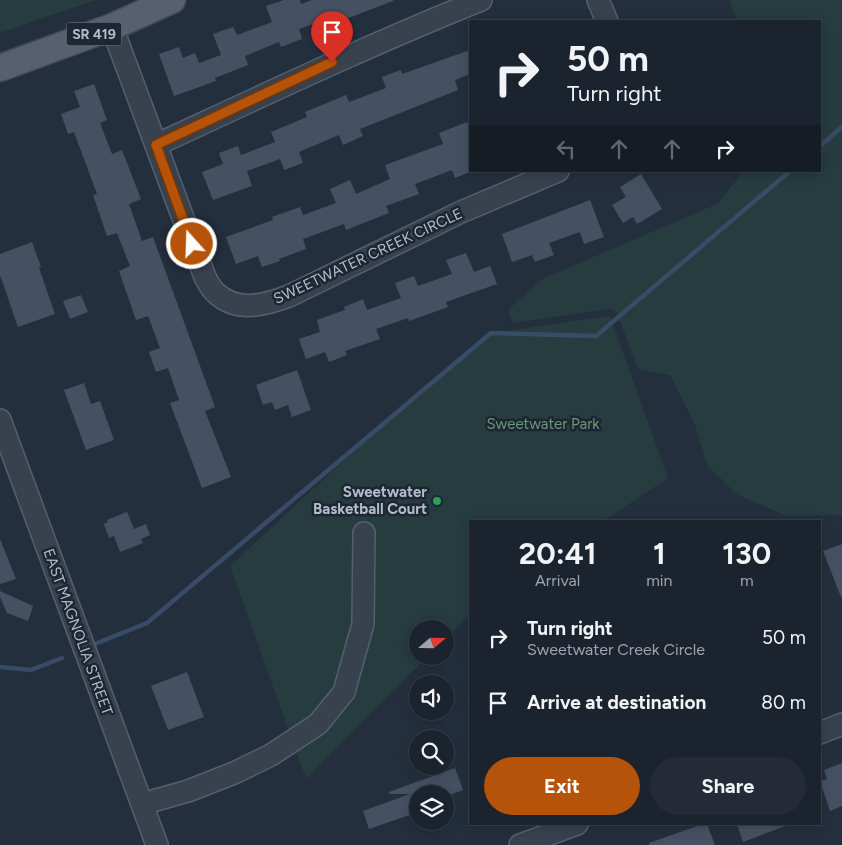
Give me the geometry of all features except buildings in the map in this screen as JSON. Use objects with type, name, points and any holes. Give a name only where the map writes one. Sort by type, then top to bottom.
[{"type":"main road","name":"SR 419","points":[[0,68],[112,27],[172,0]]},
{"type":"street","points":[[156,145],[341,59],[481,0]]},
{"type":"street","points":[[598,0],[607,20]]},
{"type":"street","name":"SWEETWATER CREEK CIRCLE","points":[[112,27],[205,277],[216,293],[230,303],[249,306],[268,304],[289,296],[461,212],[556,172]]},
{"type":"street","name":"EAST MAGNOLIA STREET","points":[[0,420],[157,845]]},
{"type":"street","points":[[142,804],[188,791],[234,773],[271,755],[318,724],[344,692],[363,624],[364,532]]},
{"type":"street","points":[[821,733],[842,724]]},
{"type":"street","points":[[520,845],[573,825]]},
{"type":"green space","points":[[0,0],[96,0],[0,33]]},
{"type":"green space","points":[[729,0],[842,0],[842,515],[787,516],[738,495],[707,465],[694,422],[670,375],[638,369],[617,313],[614,310],[609,309],[512,323],[508,310],[542,279],[717,204],[743,172],[821,172],[821,20],[737,20]]},
{"type":"green space","name":"Sweetwater Park","points":[[610,316],[668,478],[605,520],[469,520],[469,615],[454,631],[454,620],[409,620],[409,665],[419,665],[306,779],[230,566],[379,428],[491,333]]},
{"type":"waterway","points":[[821,145],[842,127]]},
{"type":"waterway","points":[[90,646],[147,623],[491,333],[596,336],[789,172]]},
{"type":"waterway","points":[[0,667],[31,670],[62,658]]},
{"type":"place","name":"Sweetwater Basketball Court","points":[[437,501]]},
{"type":"route","points":[[192,244],[156,145],[332,62]]}]
